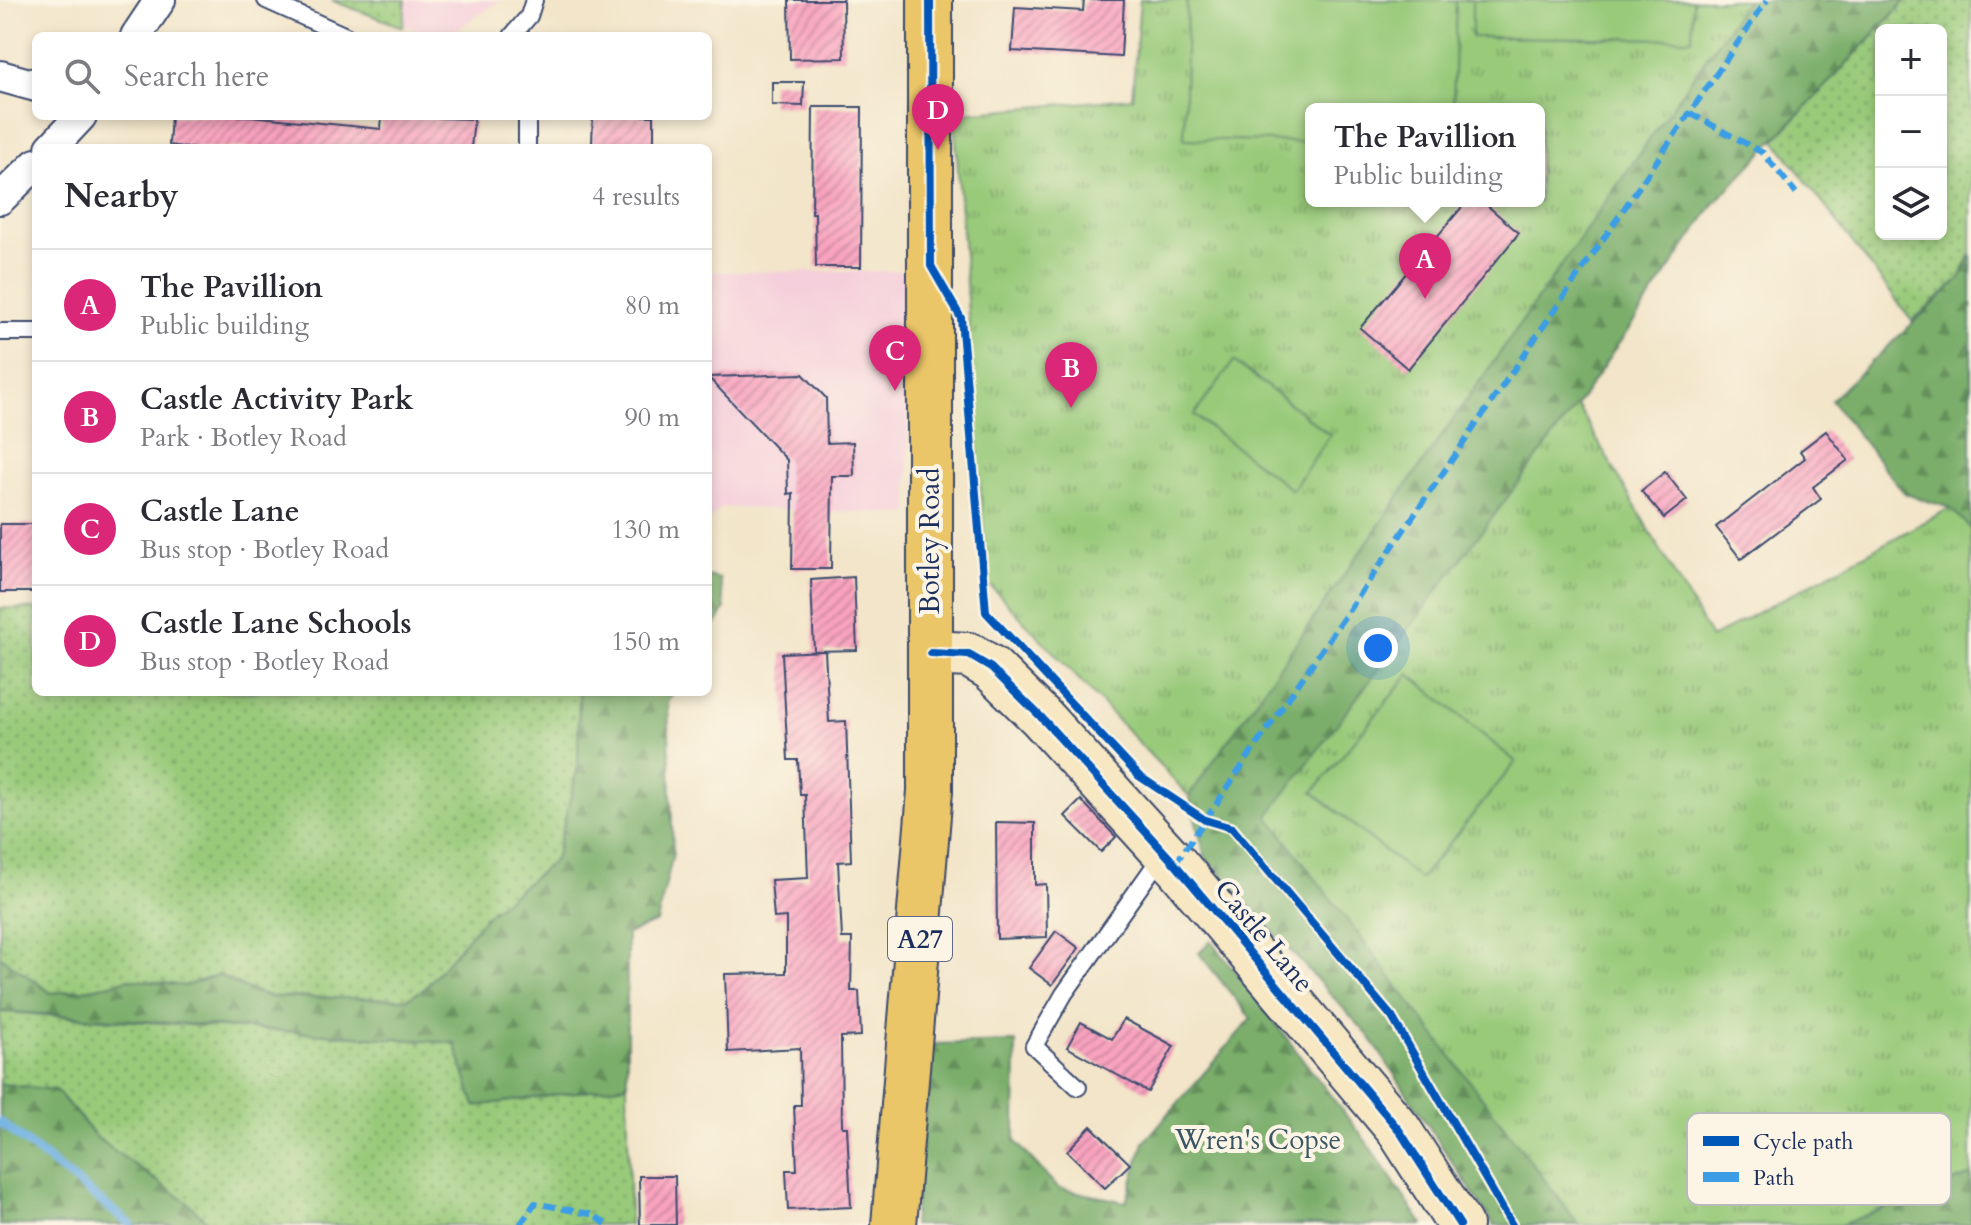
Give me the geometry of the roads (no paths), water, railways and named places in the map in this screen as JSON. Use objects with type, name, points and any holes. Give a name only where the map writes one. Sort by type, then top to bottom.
[{"type":"main road","name":"Botley Road","points":[[894,1225],[928,840],[931,653],[930,0]]},
{"type":"street","points":[[139,32],[160,0]]},
{"type":"street","points":[[0,76],[32,85]]},
{"type":"street","points":[[55,144],[76,120]]},
{"type":"street","points":[[0,199],[32,168]]},
{"type":"street","name":"Castle Lane","points":[[931,653],[969,655],[991,668],[1032,707],[1164,853],[1399,1130],[1460,1225]]},
{"type":"lane","points":[[266,0],[337,32]]},
{"type":"lane","points":[[515,32],[529,16],[534,0]]},
{"type":"lane","points":[[527,120],[527,144]]},
{"type":"lane","points":[[0,332],[32,332]]},
{"type":"lane","points":[[1078,1087],[1034,1046],[1064,994],[1164,853]]},
{"type":"waterway","points":[[0,1122],[131,1225]]},
{"type":"place","name":"Castle Lane Schools","points":[[938,150]]},
{"type":"place","name":"The Pavillion","points":[[1425,299]]},
{"type":"place","name":"Castle Lane","points":[[895,391]]},
{"type":"place","name":"Castle Activity Park","points":[[1071,408]]},
{"type":"park label","name":"Wren's Copse","points":[[1258,1140]]}]
